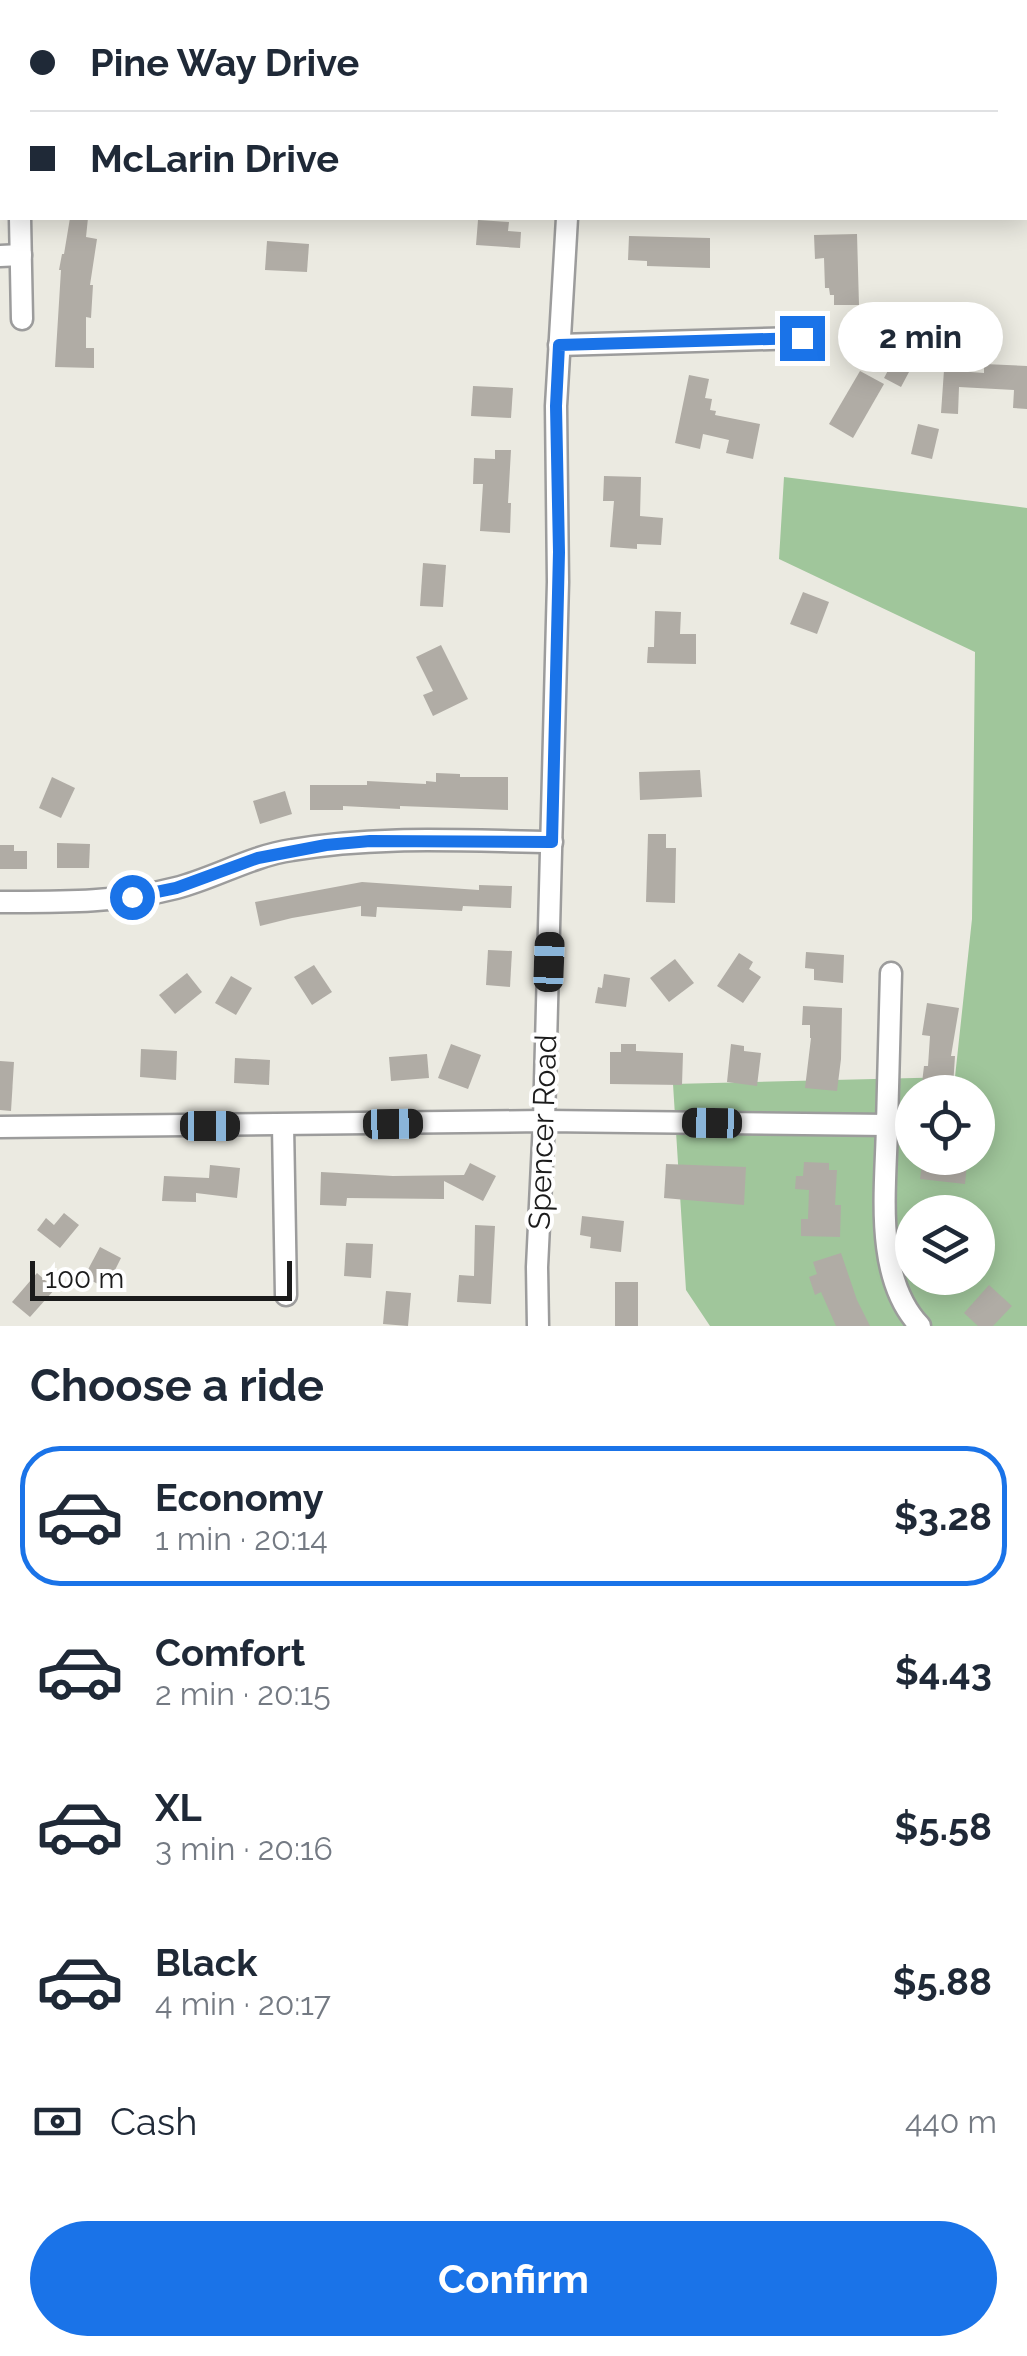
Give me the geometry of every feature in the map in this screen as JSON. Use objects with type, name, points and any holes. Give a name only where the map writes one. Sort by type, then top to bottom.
[{"type":"street","points":[[19,220],[10,256],[22,319]]},
{"type":"street","name":"Spencer Road","points":[[538,1326],[559,552],[556,406],[567,220]]},
{"type":"street","points":[[559,345],[802,338]]},
{"type":"street","points":[[0,902],[132,897],[176,888],[258,858],[326,845],[370,841],[552,842]]},
{"type":"street","points":[[891,972],[885,1240],[896,1284],[920,1326]]},
{"type":"street","points":[[0,1127],[544,1121],[888,1125]]},
{"type":"street","points":[[283,1125],[286,1295]]},
{"type":"green space","points":[[784,477],[1027,508],[1027,1326],[710,1326],[686,1290],[673,1084],[895,1078],[895,1175],[995,1175],[995,1075],[955,1075],[972,919],[975,652],[779,559]]},
{"type":"building","points":[[70,220],[88,220],[86,237],[97,239],[90,285],[91,318],[86,317],[86,348],[94,348],[94,368],[55,367],[59,270]]},
{"type":"building","points":[[478,220],[509,222],[508,231],[521,232],[520,248],[476,245]]},
{"type":"building","points":[[857,234],[859,305],[834,305],[834,295],[825,288],[824,258],[815,259],[814,235]]},
{"type":"building","points":[[629,236],[710,238],[710,268],[647,266],[647,261],[628,260]]},
{"type":"building","points":[[267,241],[309,244],[307,272],[265,270]]},
{"type":"building","points":[[900,348],[917,357],[901,387],[884,378]]},
{"type":"building","points":[[984,364],[1027,366],[1027,409],[1013,408],[1014,390],[959,387],[958,414],[941,413],[944,370],[984,373]]},
{"type":"building","points":[[860,371],[884,384],[853,438],[829,424]]},
{"type":"building","points":[[689,375],[709,379],[705,398],[712,399],[710,410],[716,411],[715,415],[760,424],[753,459],[726,453],[729,440],[703,434],[700,449],[675,443]]},
{"type":"building","points":[[473,386],[513,388],[511,418],[471,416]]},
{"type":"building","points":[[918,424],[939,429],[932,459],[911,454]]},
{"type":"building","points":[[495,450],[511,450],[510,533],[480,531],[483,484],[473,484],[474,458],[495,459]]},
{"type":"building","points":[[604,476],[641,477],[640,516],[663,518],[661,545],[637,544],[637,549],[610,547],[614,501],[603,501]]},
{"type":"building","points":[[423,563],[446,565],[443,607],[420,606]]},
{"type":"building","points":[[803,592],[829,602],[817,634],[790,624]]},
{"type":"building","points":[[655,611],[681,612],[680,634],[696,634],[696,664],[647,663],[648,647],[654,647]]},
{"type":"building","points":[[441,645],[468,699],[433,716],[423,695],[433,691],[416,657]]},
{"type":"building","points":[[700,770],[702,797],[640,800],[639,772]]},
{"type":"building","points":[[436,773],[508,777],[508,810],[343,806],[343,810],[310,810],[310,785],[367,785],[367,781],[426,784],[436,782]]},
{"type":"building","points":[[52,777],[75,788],[61,818],[39,808]]},
{"type":"building","points":[[285,791],[292,814],[260,824],[253,801]]},
{"type":"building","points":[[648,834],[666,834],[666,848],[676,848],[675,903],[646,902]]},
{"type":"building","points":[[57,843],[90,844],[89,868],[57,868]]},
{"type":"building","points":[[0,845],[14,845],[14,851],[27,851],[27,869],[0,869]]},
{"type":"building","points":[[362,882],[479,890],[479,885],[512,886],[511,908],[463,906],[462,911],[377,907],[376,917],[361,916],[361,906],[260,926],[255,902]]},
{"type":"building","points":[[488,950],[512,951],[510,987],[486,985]]},
{"type":"building","points":[[806,952],[844,955],[843,983],[814,980],[814,969],[805,968]]},
{"type":"building","points":[[739,953],[753,962],[749,969],[761,977],[743,1003],[717,986]]},
{"type":"building","points":[[675,959],[694,983],[669,1002],[650,978]]},
{"type":"building","points":[[314,965],[332,992],[312,1005],[294,977]]},
{"type":"building","points":[[187,973],[202,992],[175,1014],[159,995]]},
{"type":"building","points":[[604,974],[630,978],[626,1007],[595,1003]]},
{"type":"building","points":[[231,976],[252,988],[236,1015],[215,1003]]},
{"type":"building","points":[[927,1003],[959,1008],[951,1056],[955,1056],[954,1075],[923,1075],[924,1066],[928,1066],[930,1036],[922,1035]]},
{"type":"building","points":[[803,1006],[842,1008],[837,1091],[805,1088],[811,1038],[810,1025],[802,1025]]},
{"type":"building","points":[[451,1044],[481,1055],[468,1089],[438,1078]]},
{"type":"building","points":[[621,1044],[636,1044],[636,1051],[683,1053],[682,1085],[610,1084],[610,1052],[621,1052]]},
{"type":"building","points":[[731,1044],[761,1053],[757,1086],[727,1082]]},
{"type":"building","points":[[141,1049],[177,1051],[176,1080],[140,1077]]},
{"type":"building","points":[[427,1054],[429,1078],[391,1081],[389,1057]]},
{"type":"building","points":[[235,1058],[270,1060],[269,1085],[234,1083]]},
{"type":"building","points":[[0,1061],[14,1062],[11,1111],[0,1110]]},
{"type":"building","points":[[804,1162],[829,1163],[829,1170],[837,1170],[835,1205],[841,1205],[840,1237],[801,1236],[801,1219],[808,1219],[809,1190],[795,1189],[796,1176],[803,1176]]},
{"type":"building","points":[[470,1163],[496,1176],[483,1201],[444,1181],[444,1199],[347,1198],[346,1206],[320,1205],[321,1172],[464,1175]]},
{"type":"building","points":[[666,1164],[746,1167],[744,1205],[664,1198]]},
{"type":"building","points":[[210,1165],[240,1168],[237,1198],[196,1193],[196,1202],[162,1201],[164,1176],[209,1178]]},
{"type":"building","points":[[921,1175],[966,1175],[965,1184],[920,1179]]},
{"type":"building","points":[[64,1213],[79,1225],[60,1248],[37,1230],[46,1218],[54,1225]]},
{"type":"building","points":[[582,1216],[624,1221],[621,1252],[590,1248],[591,1237],[580,1235]]},
{"type":"building","points":[[475,1225],[495,1226],[491,1304],[457,1302],[459,1275],[474,1276]]},
{"type":"building","points":[[346,1243],[373,1244],[371,1278],[344,1276]]},
{"type":"building","points":[[100,1247],[121,1258],[106,1288],[84,1277]]},
{"type":"building","points":[[841,1253],[870,1326],[836,1326],[821,1292],[815,1295],[809,1277],[817,1274],[813,1262]]},
{"type":"building","points":[[37,1273],[55,1289],[30,1317],[12,1302]]},
{"type":"building","points":[[615,1282],[638,1282],[638,1326],[615,1326]]},
{"type":"building","points":[[995,1290],[1012,1306],[993,1326],[978,1326],[964,1313],[980,1295],[995,1295]]},
{"type":"building","points":[[386,1291],[411,1293],[408,1326],[383,1324]]},
{"type":"route","points":[[132,897],[176,888],[258,858],[326,845],[370,841],[552,842],[559,345],[802,338]]}]
